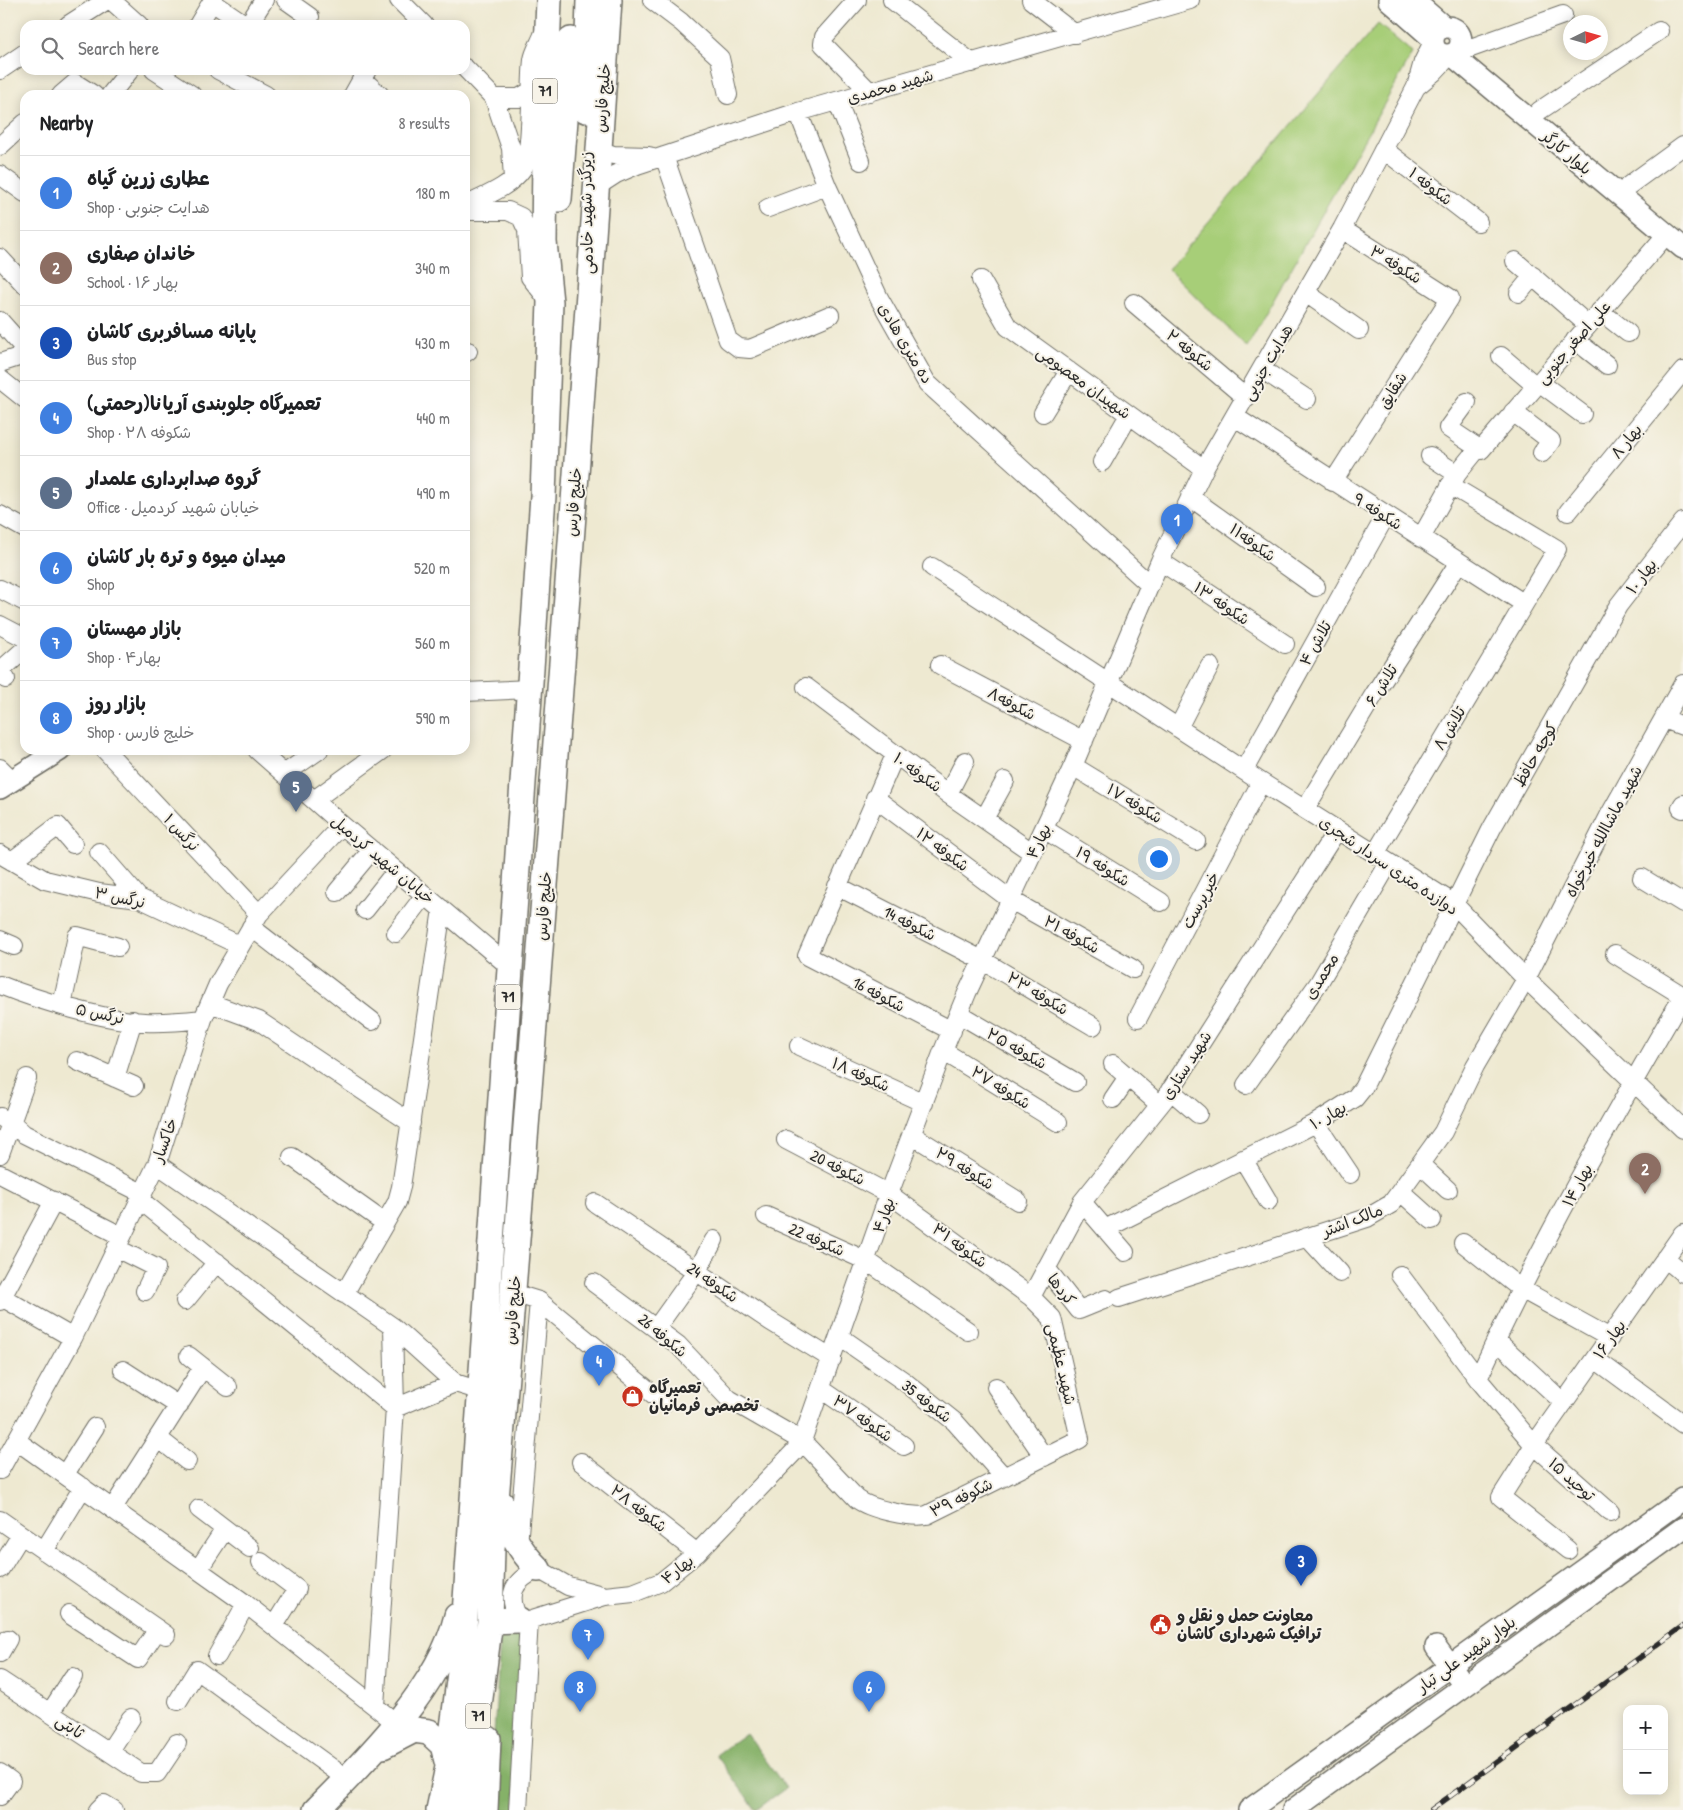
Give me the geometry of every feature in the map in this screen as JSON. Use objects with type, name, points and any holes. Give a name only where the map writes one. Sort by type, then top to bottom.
[{"type":"highway","name":"زیرگذر شهید خادمی","points":[[550,302],[566,124],[573,0]]},
{"type":"highway","name":"زیرگذر شهید خادمی","points":[[589,0],[584,236],[589,305]]},
{"type":"highway","name":"خلیج فارس","points":[[460,1810],[473,1752],[490,1622],[492,1549],[589,305],[609,0]]},
{"type":"highway","name":"خلیج فارس","points":[[439,1810],[448,1766],[462,1657],[530,689],[547,402],[550,302],[544,242],[549,12]]},
{"type":"highway","points":[[498,1473],[504,1514],[511,1535],[538,1570]]},
{"type":"highway","points":[[316,1810],[370,1754],[422,1690],[446,1645],[459,1609],[470,1547]]},
{"type":"highway","points":[[485,1810],[490,1622],[524,1620]]},
{"type":"highway","points":[[370,1754],[399,1736],[414,1730],[423,1730],[429,1732],[440,1741],[448,1766]]},
{"type":"main road","name":"بلوار کارگر","points":[[1389,0],[1539,110],[1628,186],[1674,233],[1683,248]]},
{"type":"main road","name":"بلوار کارگر","points":[[1412,0],[1448,45],[1674,233]]},
{"type":"main road","points":[[4,779],[50,755]]},
{"type":"main road","name":"بلوار شهید علی تبار","points":[[1249,1810],[1683,1499]]},
{"type":"main road","name":"بلوار شهید علی تبار","points":[[1293,1810],[1683,1528]]},
{"type":"main road","points":[[1436,1647],[1464,1685]]},
{"type":"street","points":[[76,20],[107,0]]},
{"type":"street","points":[[111,0],[133,20]]},
{"type":"street","points":[[250,20],[264,0]]},
{"type":"street","points":[[286,0],[310,17]]},
{"type":"street","points":[[399,0],[419,20]]},
{"type":"street","points":[[652,0],[681,22],[720,58],[728,95]]},
{"type":"street","points":[[857,0],[824,37],[823,44],[870,92]]},
{"type":"street","points":[[892,0],[972,63]]},
{"type":"street","points":[[1031,0],[1075,34]]},
{"type":"street","name":"شهید محمدی","points":[[596,186],[616,174],[664,156],[798,112],[1075,34],[1164,3],[1190,0]]},
{"type":"street","points":[[201,20],[212,1],[240,20]]},
{"type":"street","points":[[470,204],[497,190],[513,179],[524,167],[532,91],[533,58],[549,12]]},
{"type":"street","points":[[1448,45],[1562,15]]},
{"type":"street","points":[[1539,110],[1659,32]]},
{"type":"street","name":"هدایت جنوبی","points":[[1107,682],[1160,561],[1204,469],[1263,370],[1342,230],[1416,87],[1434,72],[1448,45]]},
{"type":"street","points":[[0,70],[20,56]]},
{"type":"street","points":[[470,73],[494,98],[511,148],[513,179]]},
{"type":"street","points":[[114,90],[126,75]]},
{"type":"street","points":[[162,75],[184,90]]},
{"type":"street","points":[[228,75],[256,90]]},
{"type":"street","points":[[356,90],[365,75],[376,90]]},
{"type":"street","points":[[67,90],[75,83],[86,90]]},
{"type":"street","points":[[494,98],[519,98],[532,91]]},
{"type":"street","points":[[838,101],[861,161]]},
{"type":"street","name":"ده متری هادی","points":[[798,112],[827,186],[879,298],[927,383],[1150,585]]},
{"type":"street","points":[[0,146],[20,128]]},
{"type":"street","points":[[1628,186],[1683,146]]},
{"type":"street","name":"شکوفه ۱","points":[[1383,149],[1478,222]]},
{"type":"street","points":[[599,150],[613,155],[631,157],[664,156],[728,340],[739,348],[750,349],[830,315]]},
{"type":"street","points":[[0,176],[20,190]]},
{"type":"street","points":[[768,208],[827,186]]},
{"type":"street","points":[[470,211],[508,211],[520,217],[527,230],[530,277],[550,302]]},
{"type":"street","name":"شکوفه ۳","points":[[1342,230],[1450,298]]},
{"type":"street","name":"علی اصغر جنوبی","points":[[1421,538],[1453,480],[1477,451],[1538,384],[1600,311],[1674,233]]},
{"type":"street","points":[[0,258],[20,280]]},
{"type":"street","points":[[1515,261],[1588,325]]},
{"type":"street","points":[[1519,293],[1533,276]]},
{"type":"street","name":"شهیدان معصومی","points":[[981,280],[1008,327],[1204,469]]},
{"type":"street","points":[[1306,293],[1360,330]]},
{"type":"street","name":"شقایق","points":[[1333,482],[1450,298]]},
{"type":"street","name":"شکوفه ۲","points":[[1134,302],[1246,398]]},
{"type":"street","points":[[1600,311],[1628,333]]},
{"type":"street","points":[[0,321],[20,343]]},
{"type":"street","points":[[1575,340],[1607,365]]},
{"type":"street","points":[[1501,356],[1582,414]]},
{"type":"street","points":[[0,363],[20,357]]},
{"type":"street","points":[[1263,370],[1307,399]]},
{"type":"street","points":[[1042,413],[1069,371]]},
{"type":"street","name":"بهار ۸","points":[[1568,512],[1683,371]]},
{"type":"street","points":[[0,378],[20,395]]},
{"type":"street","points":[[1467,402],[1448,428],[1477,451]]},
{"type":"street","points":[[1513,412],[1551,441],[1542,453]]},
{"type":"street","points":[[1102,462],[1129,415]]},
{"type":"street","name":"شکوفه ۹","points":[[1235,417],[1333,482],[1523,602]]},
{"type":"street","points":[[1430,456],[1453,480]]},
{"type":"street","name":"تلاش ۸","points":[[1382,859],[1523,602],[1557,549],[1453,480]]},
{"type":"street","name":"شکوفه۱۱","points":[[1190,497],[1316,587]]},
{"type":"street","points":[[0,514],[20,526]]},
{"type":"street","name":"تلاش ۴","points":[[1244,770],[1386,515]]},
{"type":"street","name":"بهار ۱۰","points":[[1618,606],[1683,522]]},
{"type":"street","name":"شکوفه ۱۳","points":[[1160,561],[1285,644]]},
{"type":"street","name":"تلاش ۶","points":[[1305,809],[1375,693],[1460,562]]},
{"type":"street","points":[[932,567],[1107,682]]},
{"type":"street","points":[[0,589],[20,599]]},
{"type":"street","name":"کوچه حافظ","points":[[1453,903],[1492,828],[1618,606]]},
{"type":"street","points":[[0,625],[20,635]]},
{"type":"street","points":[[3,675],[20,655]]},
{"type":"street","name":"شکوفه۸","points":[[940,666],[1084,740]]},
{"type":"street","points":[[1178,728],[1210,666]]},
{"type":"street","name":"دوازده متری سردار شجری","points":[[1107,682],[1453,903],[1526,979],[1683,1129]]},
{"type":"street","name":"بهار۴","points":[[524,1620],[605,1596],[632,1593],[653,1586],[697,1554],[794,1452],[802,1441],[943,1051],[982,960],[1073,766],[1107,682]]},
{"type":"street","name":"شهید ماشاالله خیرخواه","points":[[1526,979],[1610,816],[1683,684]]},
{"type":"street","name":"شکوفه ۱۰","points":[[806,688],[948,794],[1033,853]]},
{"type":"street","points":[[470,692],[530,689]]},
{"type":"street","points":[[1664,719],[1683,726]]},
{"type":"street","points":[[838,886],[895,754]]},
{"type":"street","name":"نرگس ۱","points":[[109,755],[255,920],[372,1021]]},
{"type":"street","name":"خیابان شهید کردمیل","points":[[263,755],[342,825],[510,967]]},
{"type":"street","points":[[284,774],[312,755]]},
{"type":"street","points":[[314,800],[376,755]]},
{"type":"street","points":[[948,794],[966,761]]},
{"type":"street","name":"شکوفه ۱۷","points":[[1073,766],[1196,841]]},
{"type":"street","points":[[984,819],[1005,781]]},
{"type":"street","name":"خیرپرست","points":[[1138,1018],[1261,782]]},
{"type":"street","name":"شکوفه ۱۲","points":[[875,798],[1011,900]]},
{"type":"street","points":[[1683,804],[1681,808],[1683,809]]},
{"type":"street","name":"خاکسار","points":[[1,1466],[17,1441],[74,1338],[118,1242],[157,1164],[207,1011],[239,945],[255,920],[342,825]]},
{"type":"street","points":[[6,858],[58,826],[73,844]]},
{"type":"street","name":"شکوفه ۱۹","points":[[1044,829],[1161,902]]},
{"type":"street","name":"شهید ستاری","points":[[1031,1297],[1082,1202],[1160,1105],[1337,830]]},
{"type":"street","points":[[337,892],[372,850]]},
{"type":"street","points":[[99,852],[139,898]]},
{"type":"street","name":"نرگس ۳","points":[[6,858],[45,880],[99,893],[139,898],[239,945]]},
{"type":"street","name":"محمدی","points":[[1246,1085],[1318,984],[1382,859]]},
{"type":"street","points":[[365,910],[396,871]]},
{"type":"street","points":[[1642,878],[1683,903]]},
{"type":"street","name":"شکوفه 16","points":[[838,886],[807,956],[952,1031]]},
{"type":"street","name":"شکوفه 14","points":[[838,886],[982,960]]},
{"type":"street","points":[[396,933],[425,895]]},
{"type":"street","name":"شکوفه ۲۱","points":[[1011,900],[1133,968]]},
{"type":"street","name":"بهار ۱۰","points":[[1105,1229],[1316,1123],[1351,1102],[1363,1088],[1453,903]]},
{"type":"street","points":[[344,1294],[397,1202],[401,1187],[442,909]]},
{"type":"street","points":[[62,1005],[77,936],[118,947]]},
{"type":"street","points":[[1615,954],[1683,996]]},
{"type":"street","name":"شکوفه ۲۳","points":[[982,960],[1093,1026]]},
{"type":"street","name":"مالک اشتر","points":[[1113,1299],[1307,1237],[1379,1212],[1391,1204],[1443,1132],[1475,1066],[1526,979]]},
{"type":"street","name":"نرگس ۵","points":[[0,985],[62,1005],[145,1022],[207,1011]]},
{"type":"street","name":"بهار ۱۴","points":[[1478,1379],[1521,1289],[1632,1082],[1683,996]]},
{"type":"street","points":[[207,1011],[258,1021],[410,1123]]},
{"type":"street","name":"شکوفه ۲۵","points":[[959,1014],[1075,1082]]},
{"type":"street","points":[[115,1078],[133,1020]]},
{"type":"street","name":"شکوفه ۱۸","points":[[799,1046],[924,1103]]},
{"type":"street","name":"شکوفه ۲۷","points":[[943,1051],[1058,1122]]},
{"type":"street","points":[[77,1061],[134,1086]]},
{"type":"street","points":[[1114,1064],[1160,1105]]},
{"type":"street","points":[[1113,1099],[1128,1077]]},
{"type":"street","points":[[0,1154],[6,1120],[27,1078]]},
{"type":"street","points":[[1170,1090],[1198,1114]]},
{"type":"street","points":[[6,1120],[24,1134],[141,1196],[216,1262],[395,1408]]},
{"type":"street","points":[[1316,1123],[1350,1174]]},
{"type":"street","name":"شکوفه ۲۹","points":[[912,1135],[1018,1201]]},
{"type":"street","name":"شکوفه 20","points":[[786,1140],[890,1194]]},
{"type":"street","points":[[292,1157],[385,1223]]},
{"type":"street","points":[[1243,1159],[1268,1201]]},
{"type":"street","points":[[157,1164],[393,1327],[455,1383],[481,1391]]},
{"type":"street","points":[[1421,1165],[1448,1190]]},
{"type":"street","points":[[0,1174],[54,1202],[156,1268],[145,1291]]},
{"type":"street","points":[[1401,1192],[1432,1220]]},
{"type":"street","name":"شکوفه ۳۱","points":[[890,1194],[1031,1297]]},
{"type":"street","points":[[54,1202],[1,1298],[74,1338]]},
{"type":"street","points":[[1082,1202],[1125,1252]]},
{"type":"street","name":"شکوفه 24","points":[[595,1203],[770,1321],[832,1359]]},
{"type":"street","name":"شکوفه 22","points":[[766,1216],[867,1261],[968,1331]]},
{"type":"street","name":"بهار ۱۶","points":[[1568,1550],[1501,1497],[1534,1445],[1683,1233]]},
{"type":"street","points":[[1307,1237],[1340,1273]]},
{"type":"street","points":[[657,1327],[697,1271],[714,1240]]},
{"type":"street","points":[[1464,1244],[1521,1289],[1610,1338]]},
{"type":"street","points":[[1666,1258],[1683,1273]]},
{"type":"street","points":[[185,1301],[216,1262]]},
{"type":"street","name":"کردها","points":[[1046,1268],[1079,1310],[1113,1299]]},
{"type":"street","name":"توحید ۱۵","points":[[1400,1275],[1478,1379],[1534,1445],[1610,1512]]},
{"type":"street","name":"شکوفه 26","points":[[594,1283],[657,1327],[678,1345],[729,1399],[802,1441]]},
{"type":"street","points":[[513,1293],[539,1300],[664,1404]]},
{"type":"street","name":"شهید عظیمی","points":[[1031,1297],[1052,1318],[1080,1439]]},
{"type":"street","points":[[518,1545],[539,1300]]},
{"type":"street","points":[[375,1706],[395,1408],[393,1327]]},
{"type":"street","name":"شکوفه 35","points":[[840,1337],[905,1382],[955,1422],[1004,1477]]},
{"type":"street","points":[[1496,1340],[1564,1403]]},
{"type":"street","points":[[189,1356],[228,1387]]},
{"type":"street","points":[[1595,1359],[1683,1424]]},
{"type":"street","points":[[113,1508],[203,1367]]},
{"type":"street","points":[[123,1370],[179,1406]]},
{"type":"street","points":[[395,1408],[455,1383]]},
{"type":"street","points":[[996,1387],[1044,1456]]},
{"type":"street","name":"شکوفه ۳۷","points":[[821,1389],[904,1446]]},
{"type":"street","points":[[65,1474],[95,1427]]},
{"type":"street","points":[[158,1438],[187,1461]]},
{"type":"street","name":"شکوفه ۳۹","points":[[802,1441],[861,1502],[912,1516],[927,1515],[1080,1439]]},
{"type":"street","points":[[17,1441],[83,1486],[246,1604],[396,1723]]},
{"type":"street","name":"شکوفه ۲۸","points":[[581,1462],[697,1554]]},
{"type":"street","points":[[44,1551],[83,1486]]},
{"type":"street","points":[[199,1509],[250,1548]]},
{"type":"street","points":[[0,1520],[162,1632],[138,1659],[69,1614]]},
{"type":"street","points":[[198,1570],[225,1529]]},
{"type":"street","points":[[0,1569],[21,1535]]},
{"type":"street","points":[[261,1562],[297,1589],[274,1626]]},
{"type":"street","points":[[518,1810],[524,1620],[512,1600],[515,1586],[523,1576],[538,1570],[568,1586],[605,1596]]},
{"type":"street","points":[[217,1656],[246,1604]]},
{"type":"street","points":[[178,1701],[197,1670],[347,1779]]},
{"type":"street","points":[[50,1713],[73,1677]]},
{"type":"street","name":"ثابتی","points":[[0,1680],[141,1773],[157,1773],[177,1743]]},
{"type":"street","points":[[109,1752],[131,1718]]},
{"type":"street","points":[[0,1773],[11,1781],[0,1796]]},
{"type":"green space","points":[[1378,24],[1413,53],[1247,347],[1168,269]]},
{"type":"green space","points":[[501,1627],[525,1627],[515,1810],[489,1810]]},
{"type":"green space","points":[[746,1733],[786,1788],[756,1810],[716,1755]]},
{"type":"railway","points":[[1431,1810],[1683,1626]]},
{"type":"place","name":"عطاری زرین گیاه","points":[[1177,545]]},
{"type":"place","name":"گروه صدابرداری علمدار","points":[[296,812]]},
{"type":"place","name":"خاندان صفاری","points":[[1645,1194]]},
{"type":"place","name":"تعمیرگاه جلوبندی آریانا(رحمتی)","points":[[599,1386]]},
{"type":"place","name":"تعمیرگاه تخصصی فرمانیان","points":[[633,1396]]},
{"type":"place","name":"پایانه مسافربری کاشان","points":[[1301,1586]]},
{"type":"place","name":"معاونت حمل و نقل و ترافیک شهرداری کاشان","points":[[1161,1624]]},
{"type":"place","name":"بازار مهستان","points":[[588,1660]]},
{"type":"place","name":"بازار روز","points":[[580,1712]]},
{"type":"place","name":"میدان میوه و تره بار کاشان","points":[[869,1712]]}]
